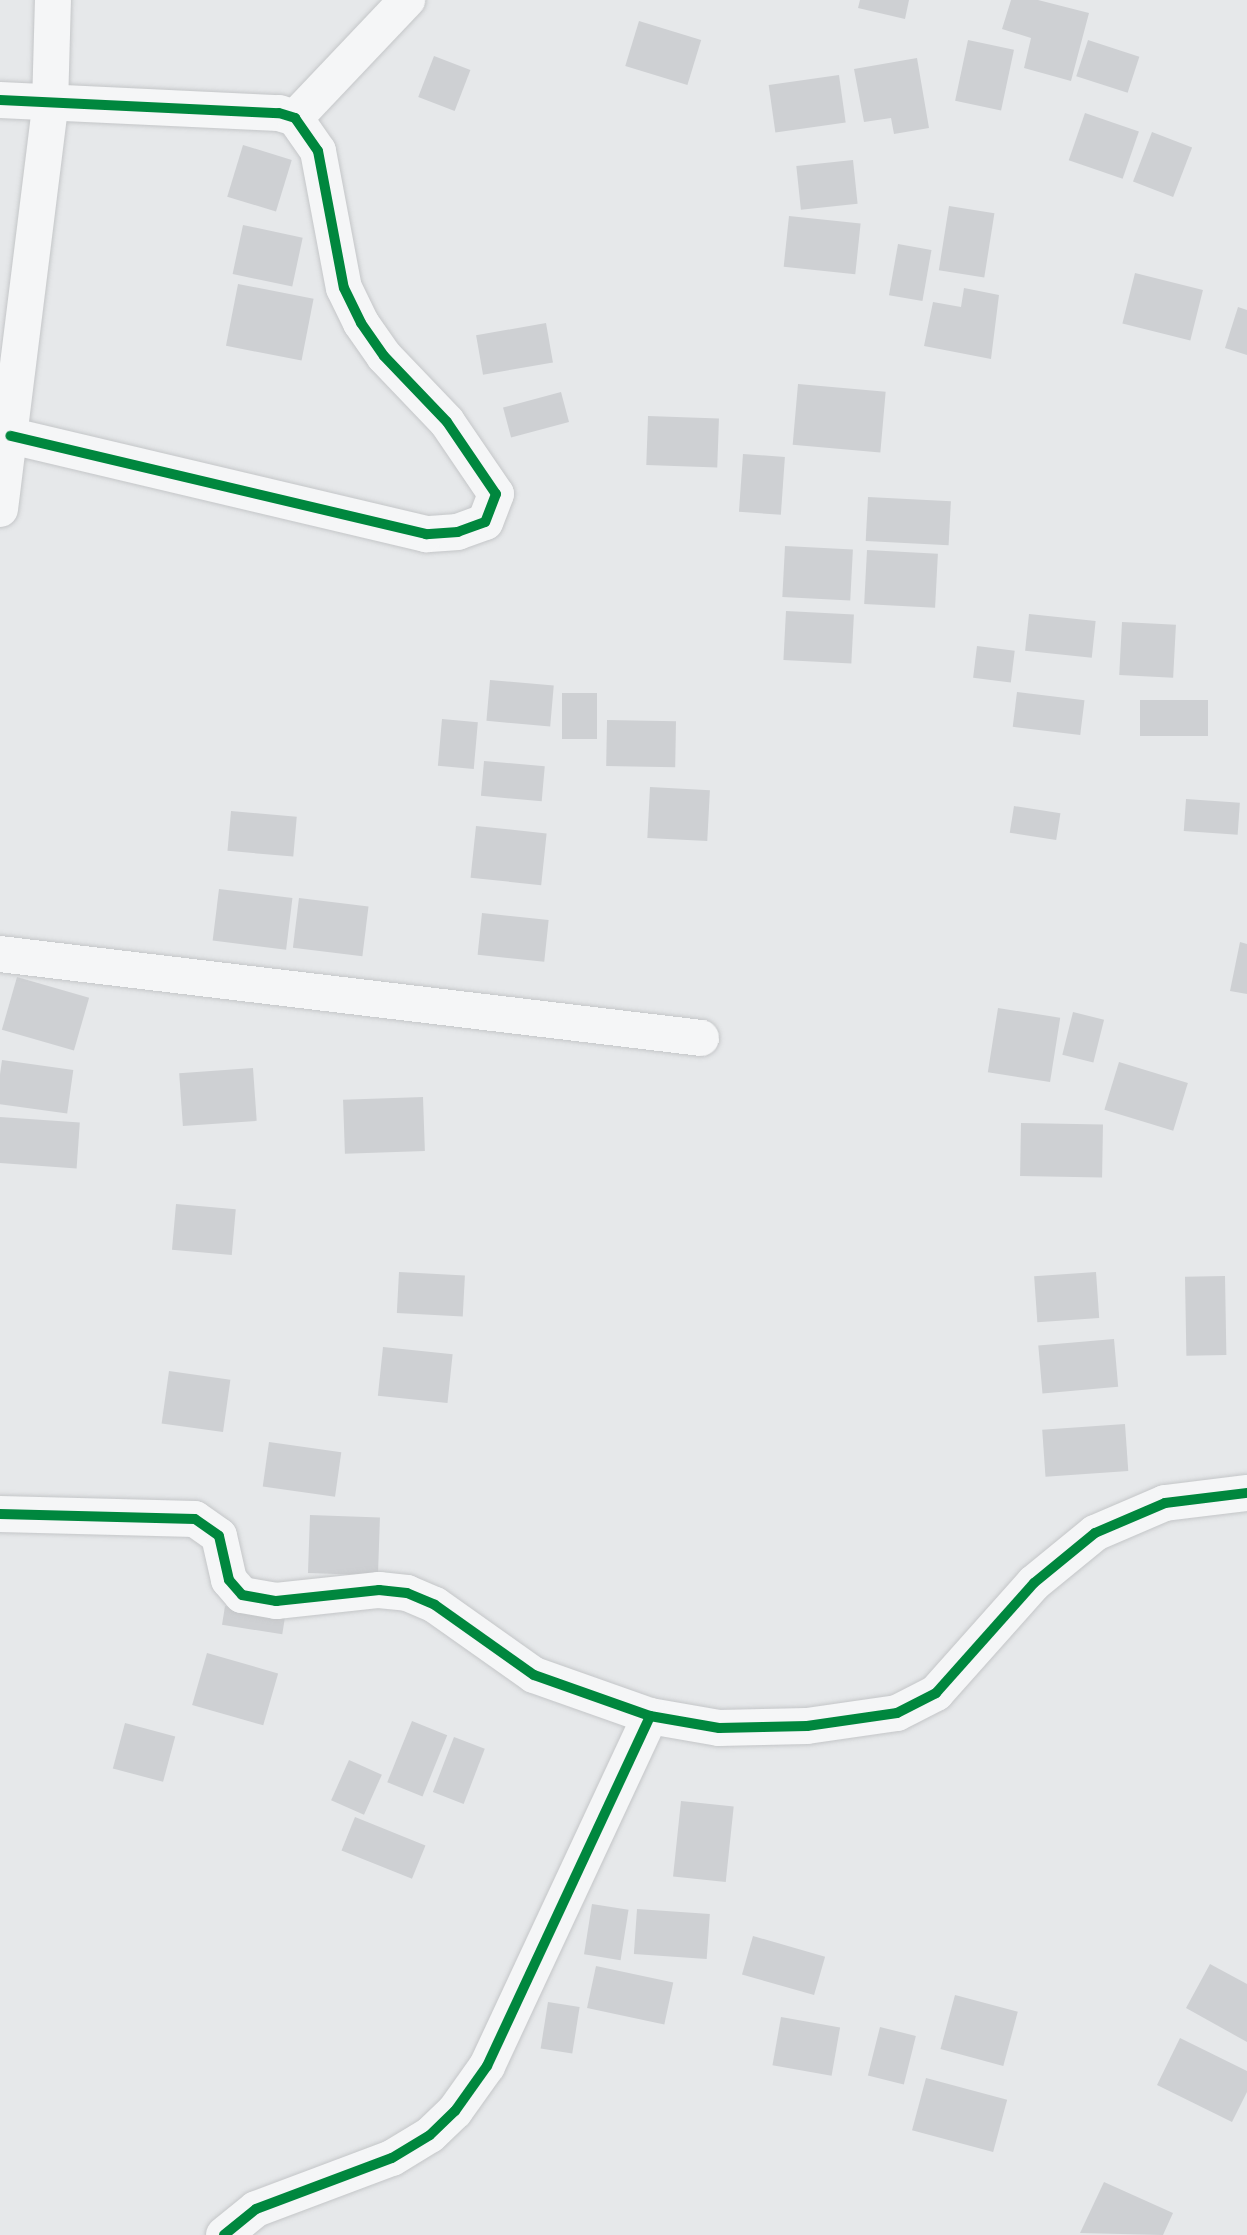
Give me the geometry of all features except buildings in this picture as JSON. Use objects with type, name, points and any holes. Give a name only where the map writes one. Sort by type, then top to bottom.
[{"type":"street","points":[[0,509],[50,106],[53,0]]},
{"type":"street","points":[[295,118],[407,0]]},
{"type":"street","points":[[0,100],[50,106],[279,113],[295,118],[313,139],[322,163],[344,288],[384,356],[480,465],[496,494],[485,522],[458,532],[426,534],[10,436]]},
{"type":"street","points":[[0,954],[701,1038]]},
{"type":"street","points":[[0,1514],[195,1519],[219,1536],[229,1580],[242,1595],[276,1601],[379,1590],[407,1593],[435,1605],[534,1675],[650,1716],[719,1728],[807,1726],[897,1713],[936,1693],[1034,1583],[1095,1533],[1165,1503],[1247,1493]]},
{"type":"street","points":[[224,2235],[256,2209],[392,2158],[430,2135],[455,2111],[487,2066],[650,1716]]},
{"type":"cycle path","points":[[0,100],[279,113],[295,118],[318,151],[344,288],[361,323],[384,356],[447,422],[496,494],[485,522],[458,532],[426,534],[10,436]]},
{"type":"cycle path","points":[[0,1514],[195,1519],[219,1536],[229,1580],[242,1595],[276,1601],[379,1590],[407,1593],[435,1605],[534,1675],[650,1716],[719,1728],[807,1726],[897,1713],[936,1693],[1034,1583],[1095,1533],[1165,1503],[1247,1493]]},
{"type":"cycle path","points":[[224,2235],[256,2209],[392,2158],[430,2135],[455,2111],[487,2066],[650,1716]]}]
